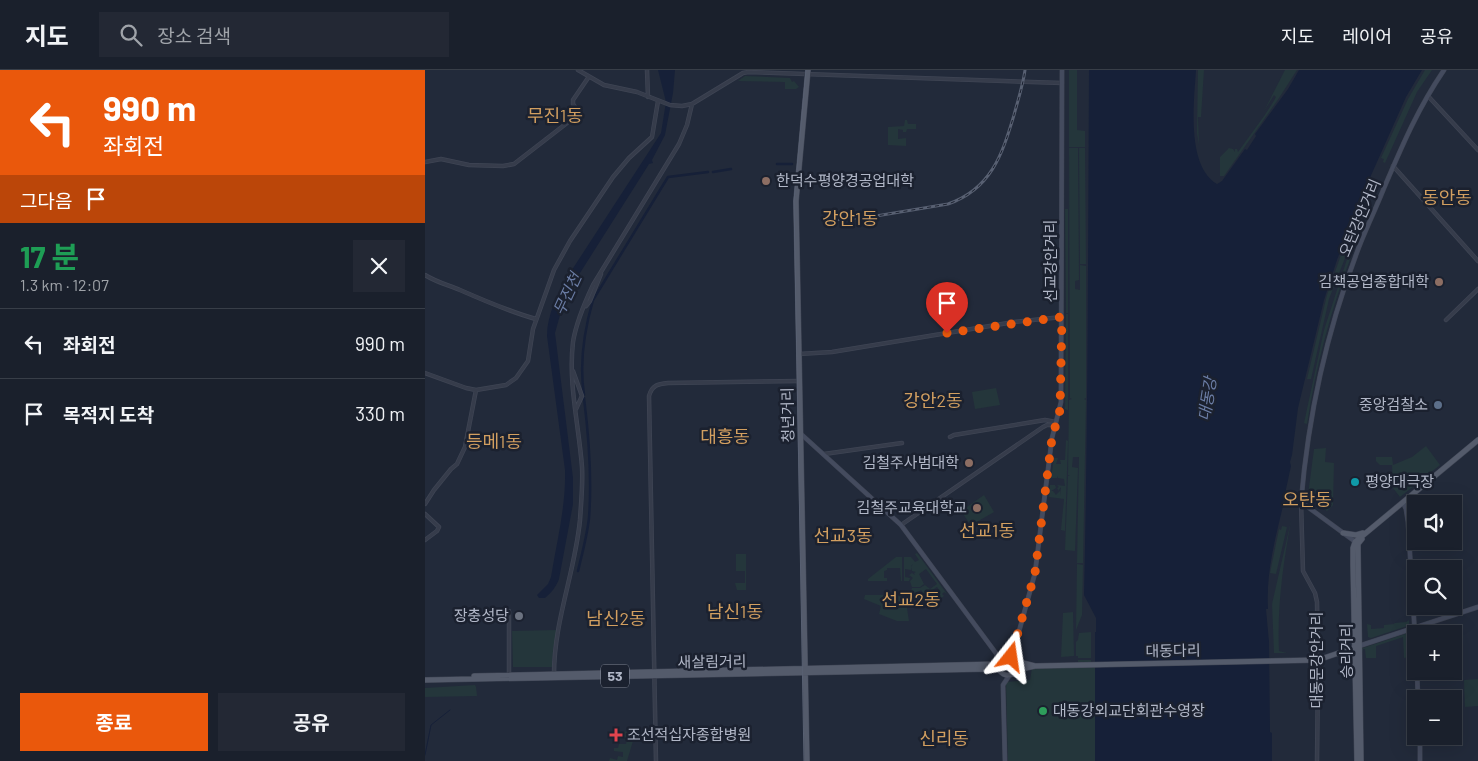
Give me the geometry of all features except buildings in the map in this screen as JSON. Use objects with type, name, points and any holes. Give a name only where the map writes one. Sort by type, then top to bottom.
[{"type":"main road","name":"선교강안거리","points":[[1014,659],[1035,573],[1062,390],[1062,70]]},
{"type":"main road","name":"오탄강안거리","points":[[1301,502],[1316,396],[1327,345],[1356,255],[1409,129],[1427,95],[1444,70]]},
{"type":"main road","name":"청년거리","points":[[807,761],[796,201],[808,72]]},
{"type":"main road","points":[[801,434],[901,525],[1000,662],[1003,684],[1005,761]]},
{"type":"main road","points":[[1357,543],[1478,442]]},
{"type":"main road","points":[[1357,543],[1369,529],[1478,442]]},
{"type":"main road","points":[[1301,502],[1357,543]]},
{"type":"main road","points":[[1404,505],[1408,522],[1415,625]]},
{"type":"main road","points":[[1343,533],[1356,535],[1369,529]]},
{"type":"main road","name":"승리거리","points":[[1357,543],[1353,548],[1361,761]]},
{"type":"main road","points":[[1421,625],[1478,607]]},
{"type":"main road","points":[[1357,647],[1407,629]]},
{"type":"main road","points":[[1401,631],[1407,633]]},
{"type":"main road","name":"대동다리","points":[[1035,666],[1318,660],[1357,647]]},
{"type":"main road","name":"승리거리","points":[[1357,647],[1357,761]]},
{"type":"main road","name":"새살림거리","points":[[805,671],[1000,662],[1006,657],[1014,659]]},
{"type":"main road","points":[[1014,659],[1035,666]]},
{"type":"main road","points":[[1014,659],[1018,665],[1015,673]]},
{"type":"main road","points":[[1003,684],[1009,676],[1035,666]]},
{"type":"main road","name":"새살림거리","points":[[425,679],[987,669],[1009,676]]},
{"type":"main road","name":"새살림거리","points":[[425,679],[554,674],[655,674]]},
{"type":"main road","points":[[1420,745],[1420,761]]},
{"type":"street","points":[[577,70],[588,78],[604,85],[630,90],[670,105],[682,106],[692,104],[743,73],[808,72],[1062,83]]},
{"type":"street","points":[[647,70],[648,97]]},
{"type":"street","points":[[425,162],[441,159],[469,165],[503,166],[514,164],[567,123],[578,111],[573,104],[573,100],[588,78]]},
{"type":"street","points":[[1427,95],[1478,150]]},
{"type":"street","points":[[425,373],[476,390],[506,386],[516,378],[529,361],[536,320],[553,273],[570,241],[613,177],[635,152],[652,137],[659,101]]},
{"type":"street","points":[[554,674],[555,649],[579,522],[582,468],[572,379],[574,340],[583,308],[593,285],[679,144],[687,125],[692,104]]},
{"type":"street","points":[[1393,166],[1478,261]]},
{"type":"street","points":[[425,275],[434,281],[447,284],[536,320]]},
{"type":"street","points":[[1446,320],[1478,289]]},
{"type":"street","points":[[799,354],[833,352],[1014,322],[1062,317]]},
{"type":"street","points":[[572,368],[582,396],[575,410]]},
{"type":"street","points":[[656,761],[649,435],[650,391],[658,384],[668,383],[800,381]]},
{"type":"street","points":[[425,504],[462,455],[476,390]]},
{"type":"street","points":[[950,437],[954,434],[1045,420],[1056,424]]},
{"type":"street","points":[[901,525],[1043,427],[1056,424]]},
{"type":"street","points":[[824,454],[902,443]]},
{"type":"street","name":"대동문강안거리","points":[[1301,502],[1303,571],[1315,593],[1317,602],[1317,761]]},
{"type":"street","points":[[425,514],[439,527],[437,531],[425,540]]},
{"type":"street","points":[[509,611],[509,675]]},
{"type":"shaded area","points":[[1069,70],[1077,70],[1077,130],[1085,131],[1085,147],[1069,147]]},
{"type":"shaded area","points":[[1198,70],[1204,70],[1201,117],[1198,117],[1199,145],[1197,133]]},
{"type":"shaded area","points":[[1285,70],[1297,70],[1224,176],[1220,176],[1220,157],[1229,148],[1235,152],[1235,149],[1237,149],[1238,152],[1276,97],[1274,95],[1264,111]]},
{"type":"shaded area","points":[[1425,70],[1432,70],[1417,92],[1385,163],[1383,162],[1384,159],[1381,158],[1408,99]]},
{"type":"shaded area","points":[[745,76],[790,78],[799,87],[796,89],[785,89],[785,82],[738,81]]},
{"type":"shaded area","points":[[905,120],[907,120],[908,124],[916,124],[916,129],[907,129],[906,132],[898,129],[898,139],[906,138],[906,146],[888,145],[888,127],[904,126]]},
{"type":"shaded area","points":[[1069,148],[1078,148],[1079,280],[1075,281],[1075,289],[1080,290],[1080,265],[1086,266],[1083,563],[1077,563],[1079,457],[1073,457],[1072,467],[1078,468],[1075,551],[1065,550],[1068,476],[1070,475],[1068,475],[1069,400],[1072,399],[1070,398]]},
{"type":"shaded area","points":[[1079,148],[1085,148],[1086,264],[1080,264]]},
{"type":"shaded area","points":[[1065,209],[1068,209],[1068,313],[1066,313]]},
{"type":"shaded area","points":[[1343,249],[1343,252],[1347,253],[1329,299],[1311,379],[1307,379],[1327,295]]},
{"type":"shaded area","points":[[1349,253],[1352,254],[1331,316],[1307,424],[1304,423],[1324,330]]},
{"type":"shaded area","points":[[1066,314],[1068,314],[1068,410],[1065,409]]},
{"type":"shaded area","points":[[996,388],[1000,405],[975,409],[972,392]]},
{"type":"shaded area","points":[[1066,440],[1068,441],[1065,531],[1061,530],[1064,499],[1049,497],[1050,485],[1055,485],[1056,488],[1051,491],[1056,495],[1060,491],[1060,496],[1061,487],[1058,491],[1057,488],[1059,487],[1057,485],[1065,486],[1064,479],[1058,478],[1058,476],[1057,478],[1051,478],[1054,458],[1058,458],[1056,464],[1061,464],[1060,460],[1065,460]]},
{"type":"shaded area","points":[[1426,446],[1440,465],[1400,497],[1393,488],[1392,465],[1380,465],[1376,461],[1376,457],[1392,457],[1393,465],[1412,457]]},
{"type":"shaded area","points":[[1326,448],[1325,462],[1334,463],[1333,505],[1327,511],[1308,495],[1314,449]]},
{"type":"shaded area","points":[[984,495],[994,512],[970,524],[961,511]]},
{"type":"shaded area","points":[[1291,521],[1283,569],[1279,618],[1279,651],[1287,653],[1274,653],[1272,604]]},
{"type":"shaded area","points":[[1282,526],[1287,527],[1276,574],[1270,573],[1279,529],[1281,530]]},
{"type":"shaded area","points":[[917,553],[947,594],[944,592],[942,594],[944,596],[932,605],[928,600],[940,591],[937,587],[925,595],[921,590],[912,596],[906,596],[910,598],[906,602],[909,621],[897,621],[879,614],[881,606],[864,599],[865,595],[896,595],[896,589],[897,595],[910,595],[912,588],[920,588],[925,585],[930,589],[937,584],[926,569],[919,574],[924,584],[920,587],[912,587],[910,581],[913,578],[909,575],[912,573],[915,575],[914,573],[916,572],[912,571],[911,567],[911,570],[905,569],[905,577],[910,578],[909,581],[904,581],[904,557],[911,557],[915,562],[919,560],[915,554]]},
{"type":"shaded area","points":[[736,554],[746,554],[746,590],[737,590],[735,583],[745,583],[745,571],[736,571]]},
{"type":"shaded area","points":[[896,557],[902,557],[902,581],[900,568],[887,568],[884,571],[884,578],[887,578],[887,581],[868,581],[868,579]]},
{"type":"shaded area","points":[[1077,564],[1083,565],[1082,615],[1076,630]]},
{"type":"shaded area","points":[[1073,612],[1074,656],[1061,657],[1063,613]]},
{"type":"shaded area","points":[[1409,620],[1407,626],[1371,638],[1368,637],[1367,624],[1371,625],[1371,629],[1384,628],[1384,625]]},
{"type":"shaded area","points":[[557,630],[552,667],[513,667],[512,631]]},
{"type":"shaded area","points":[[1091,632],[1091,658],[1078,658],[1076,656],[1076,642],[1079,633]]},
{"type":"shaded area","points":[[1407,634],[1407,657],[1404,658],[1403,637],[1376,646],[1376,658],[1366,658],[1365,649],[1362,652],[1363,648]]},
{"type":"shaded area","points":[[1078,660],[1091,660],[1091,667],[1095,667],[1095,761],[1008,761],[1006,682],[1030,680],[1032,668],[1078,667]]},
{"type":"shaded area","points":[[1478,679],[1478,706],[1465,707],[1464,680]]},
{"type":"shaded area","points":[[475,685],[477,696],[425,697],[425,688]]},
{"type":"shaded area","points":[[624,731],[628,732],[628,736],[631,737],[630,740],[633,741],[627,761],[609,761],[610,758],[617,760],[618,756],[623,757],[623,752],[614,751],[614,748],[618,748],[619,744],[626,744],[627,739],[623,737]]},
{"type":"water","points":[[658,70],[675,70],[673,93],[665,135],[652,160],[653,163],[649,164],[573,284],[562,308],[555,333],[573,478],[573,504],[559,579],[555,587],[545,598],[539,598],[537,595],[548,584],[551,577],[563,510],[565,484],[565,470],[547,328],[557,297],[568,276],[661,133],[666,102]]},
{"type":"water","name":"대동강","points":[[1089,70],[1196,70],[1194,132],[1196,148],[1200,163],[1207,175],[1217,184],[1222,181],[1245,149],[1247,150],[1256,136],[1255,134],[1288,89],[1299,70],[1422,70],[1406,97],[1356,209],[1337,260],[1324,300],[1298,408],[1291,466],[1281,505],[1283,506],[1272,556],[1268,582],[1268,609],[1266,609],[1269,642],[1272,761],[1095,761],[1096,618],[1084,595]]},
{"type":"waterway","points":[[777,164],[792,164]]},
{"type":"waterway","points":[[713,172],[731,169]]},
{"type":"waterway","points":[[584,395],[583,347],[593,300],[668,177],[708,172]]},
{"type":"waterway","points":[[578,571],[587,531],[590,503],[589,458],[584,398]]},
{"type":"waterway","name":"무진천","points":[[425,755],[431,725],[450,710]]},
{"type":"tram line","points":[[804,761],[794,201],[806,70]]},
{"type":"railway","points":[[832,220],[876,216],[948,204],[963,198],[975,189],[993,169],[1005,144],[1022,87],[1025,70]]},
{"type":"place","name":"한덕수평양경공업대학","points":[[766,181]]},
{"type":"place","name":"김책공업종합대학","points":[[1439,282]]},
{"type":"place","name":"중앙검찰소","points":[[1438,405]]},
{"type":"place","name":"김철주사범대학","points":[[969,463]]},
{"type":"place","name":"평양대극장","points":[[1355,482]]},
{"type":"place","name":"김철주교육대학교","points":[[977,508]]},
{"type":"place","name":"장충성당","points":[[519,616]]},
{"type":"place","name":"대동강외교단회관수영장","points":[[1043,711]]},
{"type":"place","name":"조선적십자종합병원","points":[[616,735]]},
{"type":"district","name":"무진1동","points":[[555,116]]},
{"type":"district","name":"동안동","points":[[1447,198]]},
{"type":"district","name":"강안1동","points":[[850,219]]},
{"type":"district","name":"강안2동","points":[[933,401]]},
{"type":"district","name":"대흥동","points":[[725,437]]},
{"type":"district","name":"등메1동","points":[[494,442]]},
{"type":"district","name":"오탄동","points":[[1307,500]]},
{"type":"district","name":"선교1동","points":[[987,531]]},
{"type":"district","name":"선교3동","points":[[843,536]]},
{"type":"district","name":"선교2동","points":[[911,600]]},
{"type":"district","name":"남신1동","points":[[735,612]]},
{"type":"district","name":"남신2동","points":[[616,619]]},
{"type":"district","name":"신리동","points":[[944,739]]},
{"type":"route","points":[[947,333],[1014,322],[1062,317],[1062,390],[1060,410],[1052,438],[1035,573],[1011,657]]}]
